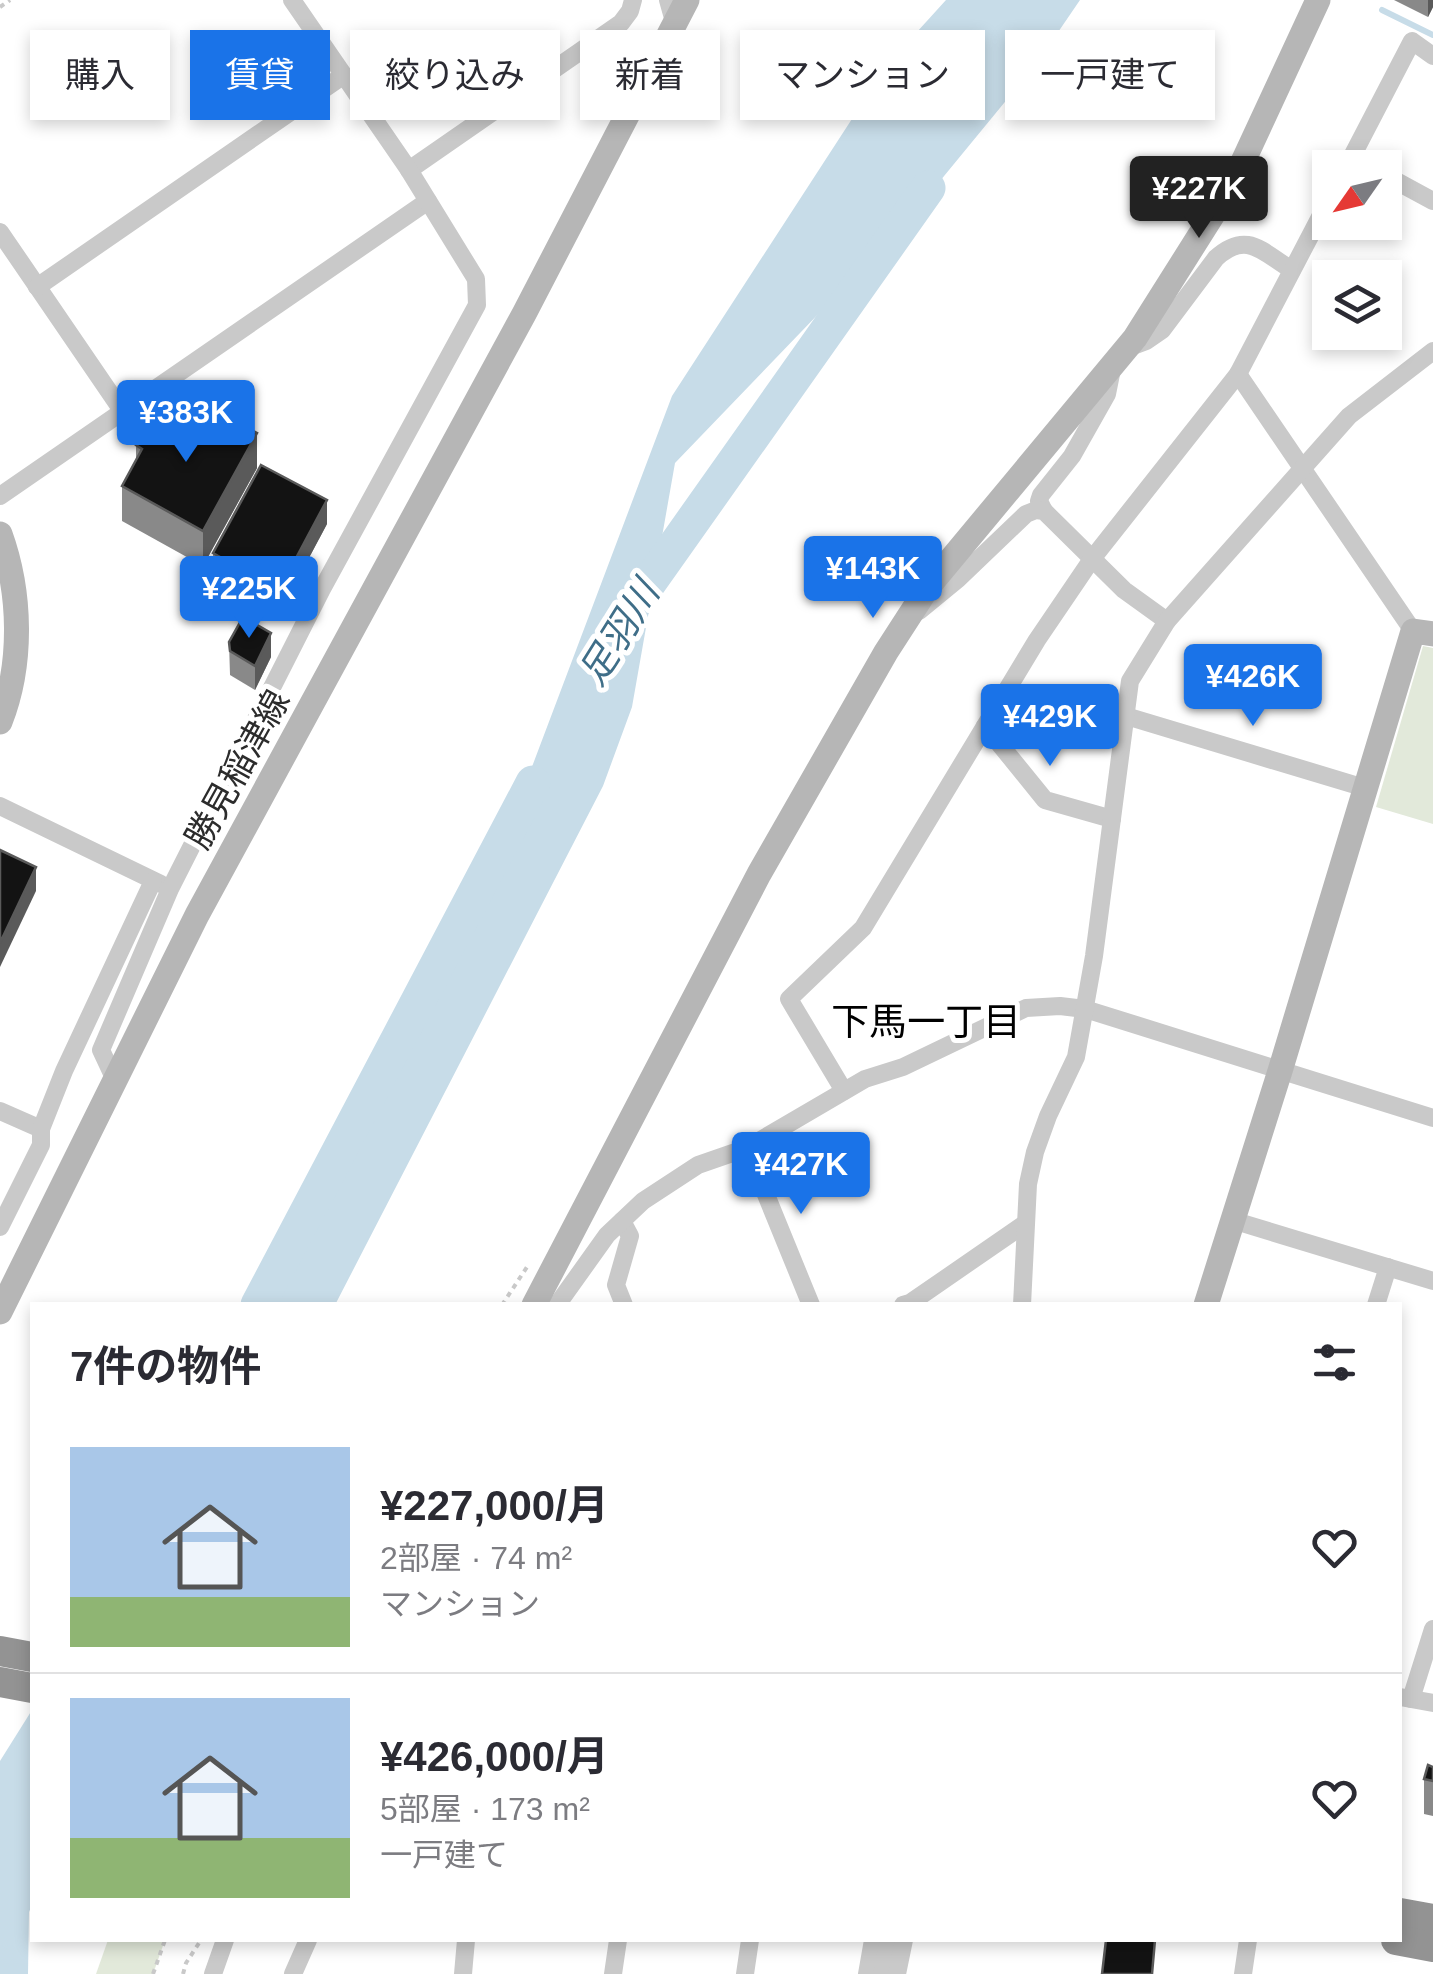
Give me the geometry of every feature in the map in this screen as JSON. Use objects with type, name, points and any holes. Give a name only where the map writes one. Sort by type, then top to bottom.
[{"type":"highway","points":[[0,1651],[30,1657]]},
{"type":"highway","points":[[0,1682],[30,1688]]},
{"type":"highway","points":[[1402,1913],[1433,1919]]},
{"type":"highway","points":[[1402,1941],[1433,1947]]},
{"type":"street","points":[[0,1227],[41,1145],[41,1129],[64,1071],[477,305],[476,279],[409,170],[292,0]]},
{"type":"street","points":[[409,170],[621,23],[632,0]]},
{"type":"street","name":"勝見稲津線","points":[[0,1312],[197,914],[524,314],[672,12],[687,0]]},
{"type":"street","points":[[536,1302],[759,874],[886,652],[928,587],[1120,357],[1234,181],[1318,0]]},
{"type":"street","points":[[1355,150],[1412,41],[1433,56]]},
{"type":"street","points":[[37,287],[344,75]]},
{"type":"street","points":[[1402,184],[1433,201]]},
{"type":"street","points":[[0,496],[428,201]]},
{"type":"street","points":[[0,232],[123,412]]},
{"type":"street","points":[[844,1091],[789,998],[863,928],[1037,640],[1092,560],[1238,374],[1312,232]]},
{"type":"street","points":[[1167,621],[1124,590],[1092,560],[1044,512],[1039,500],[1072,456],[1107,394],[1120,357],[1162,330],[1226,248],[1248,244],[1292,270]]},
{"type":"street","points":[[1022,1302],[1028,1184],[1048,1116],[1076,1057],[1094,956],[1130,681],[1167,621],[1350,416],[1433,351]]},
{"type":"street","points":[[1207,1302],[1366,788],[1423,632],[1301,470],[1238,374]]},
{"type":"street","points":[[906,620],[958,579],[1026,514],[1044,512]]},
{"type":"street","points":[[0,534],[14,590],[16,651],[0,722]]},
{"type":"street","points":[[1126,716],[1366,788]]},
{"type":"street","points":[[985,726],[1045,800],[1112,819]]},
{"type":"street","points":[[0,806],[162,885]]},
{"type":"street","points":[[116,1080],[101,1050],[162,885]]},
{"type":"street","points":[[559,1302],[607,1235],[643,1201],[698,1165],[748,1148],[865,1078],[902,1067],[1026,1008],[1060,1006],[1085,1010],[1433,1118]]},
{"type":"street","points":[[0,1110],[41,1129]]},
{"type":"street","points":[[748,1148],[810,1302]]},
{"type":"street","points":[[1232,1220],[1433,1281]]},
{"type":"street","points":[[622,1222],[630,1236],[616,1285],[623,1302]]},
{"type":"street","points":[[911,1302],[1026,1222]]},
{"type":"street","points":[[1377,1302],[1388,1267]]},
{"type":"street","points":[[1433,1629],[1406,1698],[1433,1703]]},
{"type":"street","points":[[213,1974],[224,1942]]},
{"type":"street","points":[[294,1974],[307,1942]]},
{"type":"street","points":[[463,1974],[466,1942]]},
{"type":"street","points":[[612,1974],[618,1942]]},
{"type":"street","points":[[745,1974],[750,1942]]},
{"type":"street","points":[[867,1974],[873,1942]]},
{"type":"street","points":[[882,1974],[889,1942]]},
{"type":"street","points":[[897,1974],[904,1942]]},
{"type":"street","points":[[1243,1974],[1248,1942]]},
{"type":"path","points":[[0,7],[10,0]]},
{"type":"path","points":[[153,1974],[163,1942]]},
{"type":"path","points":[[183,1974],[200,1942]]},
{"type":"green space","points":[[1423,646],[1433,648],[1433,824],[1376,807]]},
{"type":"green space","points":[[107,1942],[164,1942],[153,1974],[96,1974]]},
{"type":"water","points":[[946,0],[1080,0],[1060,30],[1005,30],[1005,102],[903,226],[675,463],[632,707],[603,786],[337,1302],[262,1302],[510,825],[672,396],[851,120],[985,120],[985,30],[919,30]]},
{"type":"water","points":[[30,1713],[28,1974],[0,1974],[0,1761]]},
{"type":"building","points":[[161,401],[227,438],[236,422],[257,433],[203,531],[122,486],[142,449],[136,445]]},
{"type":"building","points":[[261,465],[327,500],[279,590],[213,553]]},
{"type":"building","points":[[243,617],[271,633],[255,666],[230,651],[229,642]]},
{"type":"building","points":[[0,850],[36,867],[0,943]]},
{"type":"building","points":[[1428,1765],[1433,1767],[1433,1781],[1424,1779]]},
{"type":"building","points":[[1106,1942],[1155,1942],[1152,1974],[1102,1974]]},
{"type":"waterway","points":[[1382,10],[1433,35]]},
{"type":"waterway","name":"足羽川","points":[[629,611],[928,188]]},
{"type":"waterway","name":"足羽川","points":[[260,1302],[533,783]]},
{"type":"district","name":"下馬一丁目","points":[[926,1022]]}]
